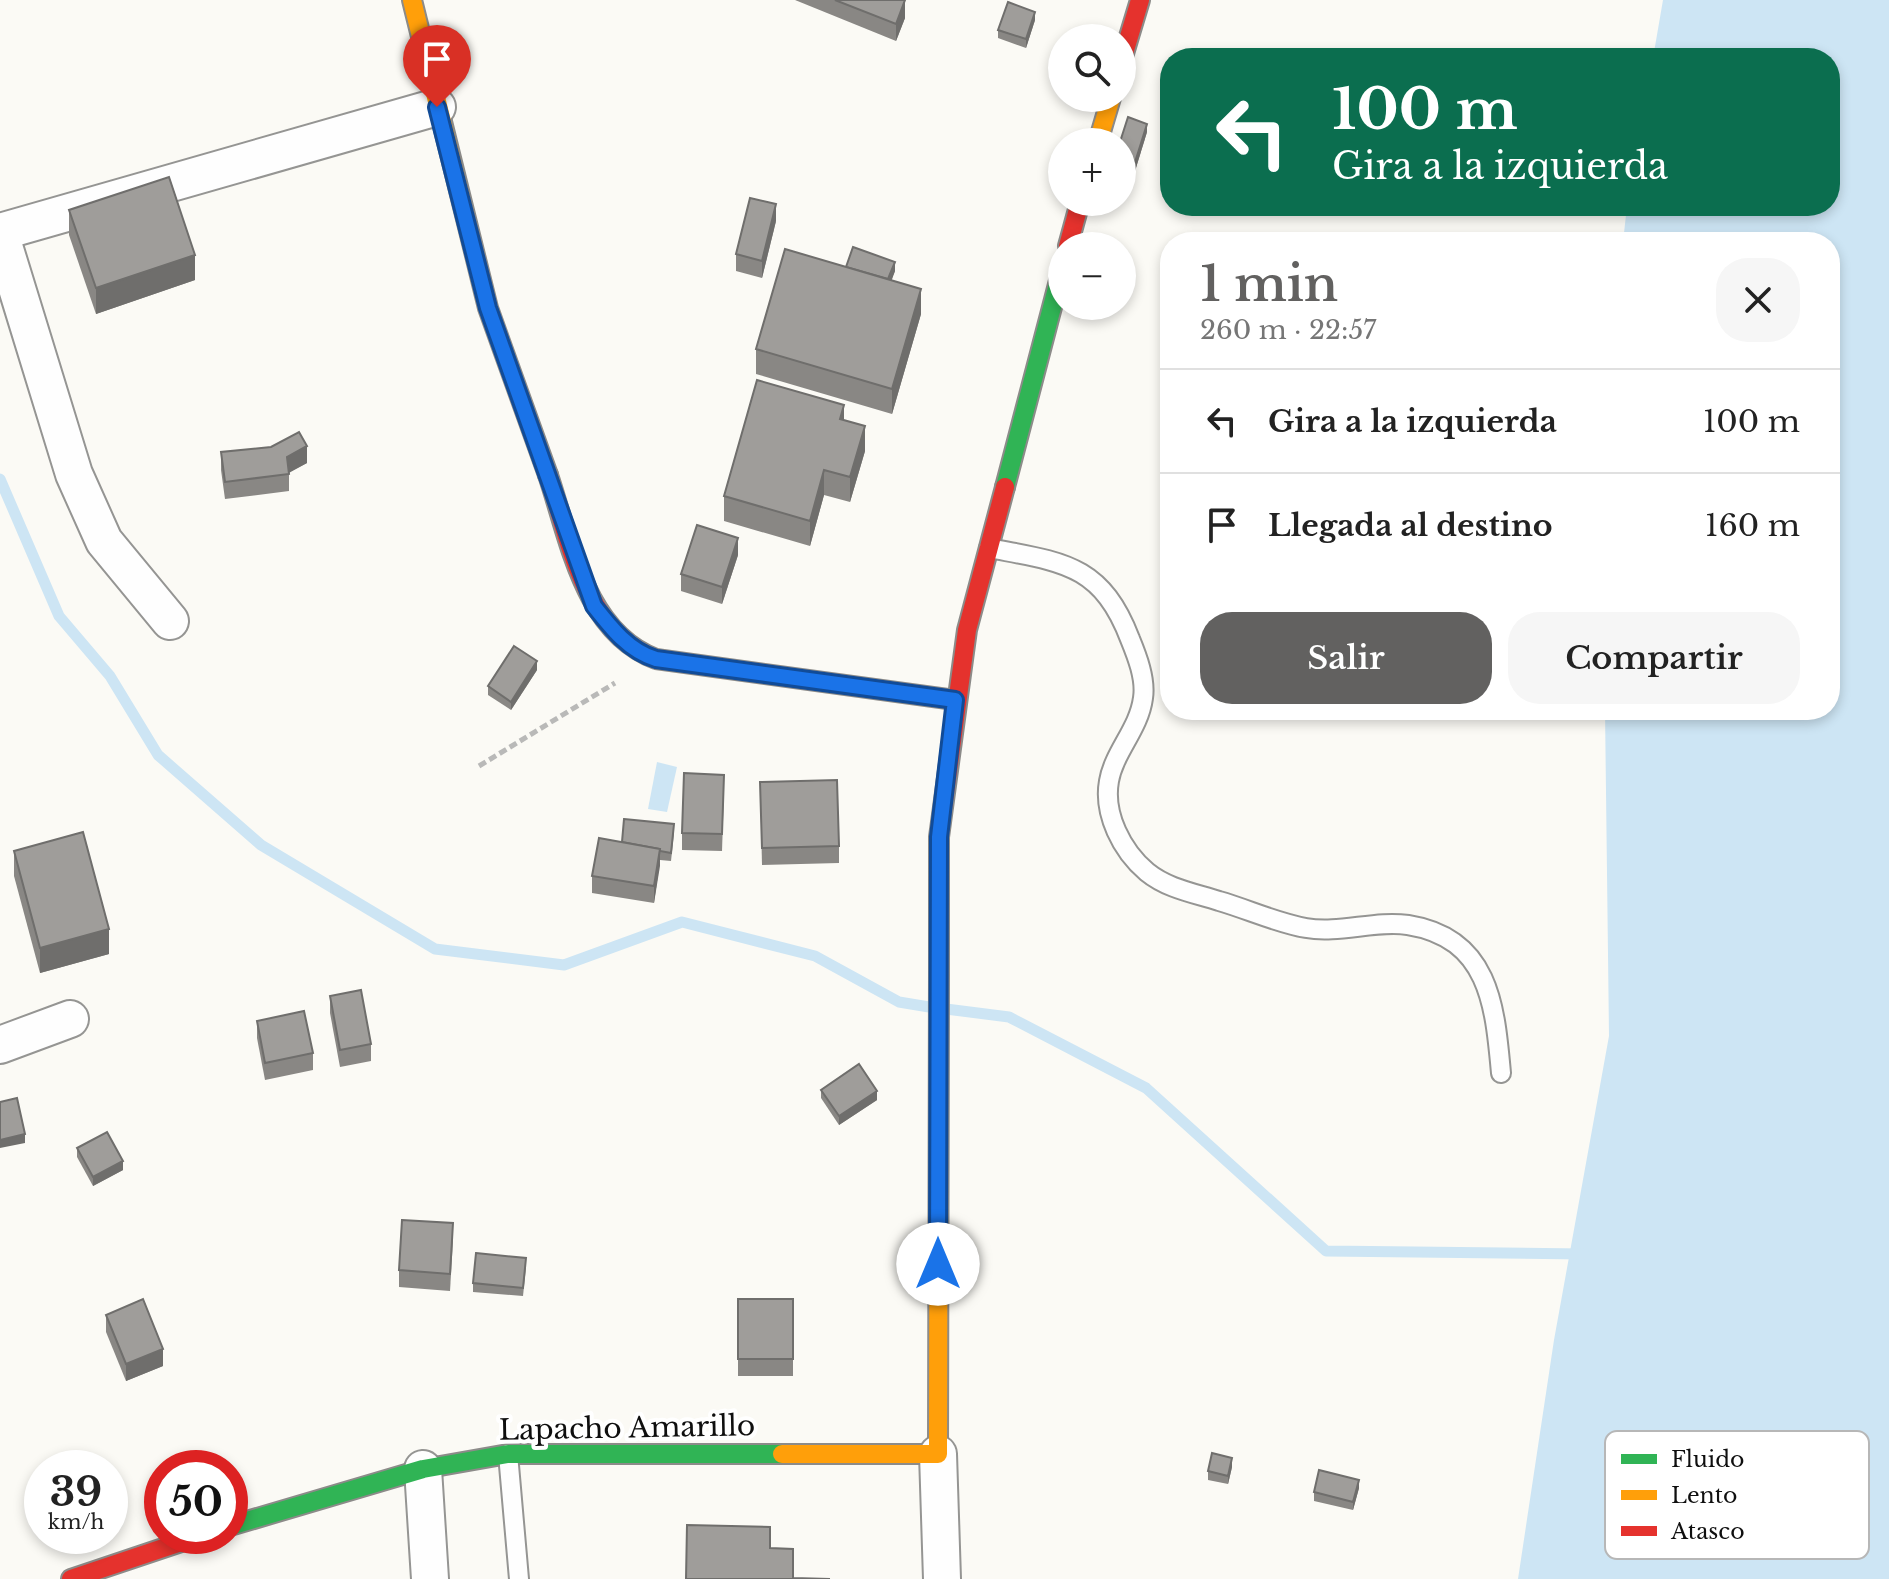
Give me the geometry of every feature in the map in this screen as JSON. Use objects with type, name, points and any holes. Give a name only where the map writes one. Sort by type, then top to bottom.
[{"type":"main road","points":[[412,0],[488,308],[594,606],[623,639],[643,655],[656,659],[955,700]]},
{"type":"main road","points":[[1133,24],[1140,0]]},
{"type":"main road","points":[[938,1454],[939,837],[955,700],[967,630],[1049,320]]},
{"type":"main road","name":"Lapacho Amarillo","points":[[248,1521],[423,1469],[508,1454],[938,1454]]},
{"type":"main road","points":[[71,1579],[145,1554]]},
{"type":"street","points":[[170,621],[104,541],[74,474],[0,232],[437,107]]},
{"type":"street","points":[[0,1045],[70,1019]]},
{"type":"street","points":[[938,1454],[942,1579]]},
{"type":"street","points":[[423,1469],[430,1579]]},
{"type":"lane","points":[[989,548],[1058,562],[1094,580],[1107,592],[1123,621],[1138,661],[1144,695],[1134,731],[1109,781],[1110,818],[1124,845],[1146,871],[1171,887],[1307,929],[1409,925],[1445,938],[1476,962],[1495,1004],[1501,1073]]},
{"type":"lane","points":[[508,1454],[519,1579]]},
{"type":"path","points":[[479,766],[656,659]]},
{"type":"water","points":[[1663,0],[1889,0],[1889,1579],[1518,1579],[1554,1340],[1609,1036],[1605,720],[1840,720],[1840,232],[1624,232],[1626,216],[1840,216],[1840,48],[1655,48]]},
{"type":"water","points":[[657,762],[677,767],[667,812],[648,809]]},
{"type":"building","points":[[835,0],[905,0],[896,24]]},
{"type":"building","points":[[1008,2],[1035,12],[1026,39],[998,30]]},
{"type":"building","points":[[1128,117],[1147,124],[1136,159],[1136,128],[1124,128]]},
{"type":"building","points":[[169,177],[195,255],[96,288],[69,210]]},
{"type":"building","points":[[750,198],[776,204],[762,261],[736,254]]},
{"type":"building","points":[[853,247],[895,262],[888,279],[846,267]]},
{"type":"building","points":[[785,249],[921,289],[892,389],[756,349]]},
{"type":"building","points":[[757,380],[844,405],[840,419],[865,426],[850,477],[824,470],[810,521],[724,496]]},
{"type":"building","points":[[299,432],[307,446],[287,457],[289,474],[225,482],[221,452],[271,447]]},
{"type":"building","points":[[697,525],[738,538],[722,587],[681,574]]},
{"type":"building","points":[[514,646],[537,661],[511,702],[488,686]]},
{"type":"building","points":[[684,773],[724,775],[722,834],[682,833]]},
{"type":"building","points":[[837,780],[839,846],[762,848],[760,782]]},
{"type":"building","points":[[624,819],[674,824],[671,853],[622,842]]},
{"type":"building","points":[[83,832],[109,929],[40,948],[14,851]]},
{"type":"building","points":[[599,838],[660,849],[654,886],[592,876]]},
{"type":"building","points":[[361,990],[371,1044],[340,1050],[330,996]]},
{"type":"building","points":[[304,1011],[313,1053],[265,1063],[257,1021]]},
{"type":"building","points":[[859,1064],[877,1091],[839,1116],[821,1090]]},
{"type":"building","points":[[17,1098],[25,1134],[0,1140],[0,1102]]},
{"type":"building","points":[[107,1132],[123,1161],[93,1177],[77,1148]]},
{"type":"building","points":[[402,1220],[453,1223],[450,1274],[399,1270]]},
{"type":"building","points":[[476,1253],[526,1258],[523,1288],[473,1283]]},
{"type":"building","points":[[143,1299],[163,1349],[126,1364],[106,1315]]},
{"type":"building","points":[[738,1299],[793,1299],[793,1359],[738,1359]]},
{"type":"building","points":[[1212,1453],[1232,1458],[1228,1476],[1208,1471]]},
{"type":"building","points":[[1319,1470],[1359,1480],[1353,1502],[1314,1492]]},
{"type":"building","points":[[687,1525],[770,1527],[770,1548],[793,1549],[793,1578],[830,1579],[686,1579]]},
{"type":"waterway","points":[[0,479],[59,616],[110,676],[158,755],[261,845],[435,949],[564,965],[682,922],[815,956],[899,1002],[929,1007]]},
{"type":"waterway","points":[[946,1009],[1009,1017],[1146,1088],[1326,1251],[1584,1254]]},
{"type":"traffic: fast","points":[[1005,487],[1049,320]]},
{"type":"traffic: fast","points":[[248,1521],[423,1469],[508,1454],[782,1454]]},
{"type":"traffic: slow","points":[[412,0],[488,308],[548,475]]},
{"type":"traffic: slow","points":[[1102,128],[1107,112]]},
{"type":"traffic: slow","points":[[782,1454],[938,1454],[939,973]]},
{"type":"traffic: jam","points":[[1133,24],[1140,0]]},
{"type":"traffic: jam","points":[[1072,232],[1076,216]]},
{"type":"traffic: jam","points":[[548,475],[583,581],[612,628],[632,646],[656,659],[955,700]]},
{"type":"traffic: jam","points":[[939,973],[939,837],[967,630],[1005,487]]},
{"type":"traffic: jam","points":[[71,1579],[145,1554]]},
{"type":"route","points":[[437,107],[488,308],[594,606],[610,626],[643,655],[656,659],[955,700],[939,837],[938,1264]]}]
